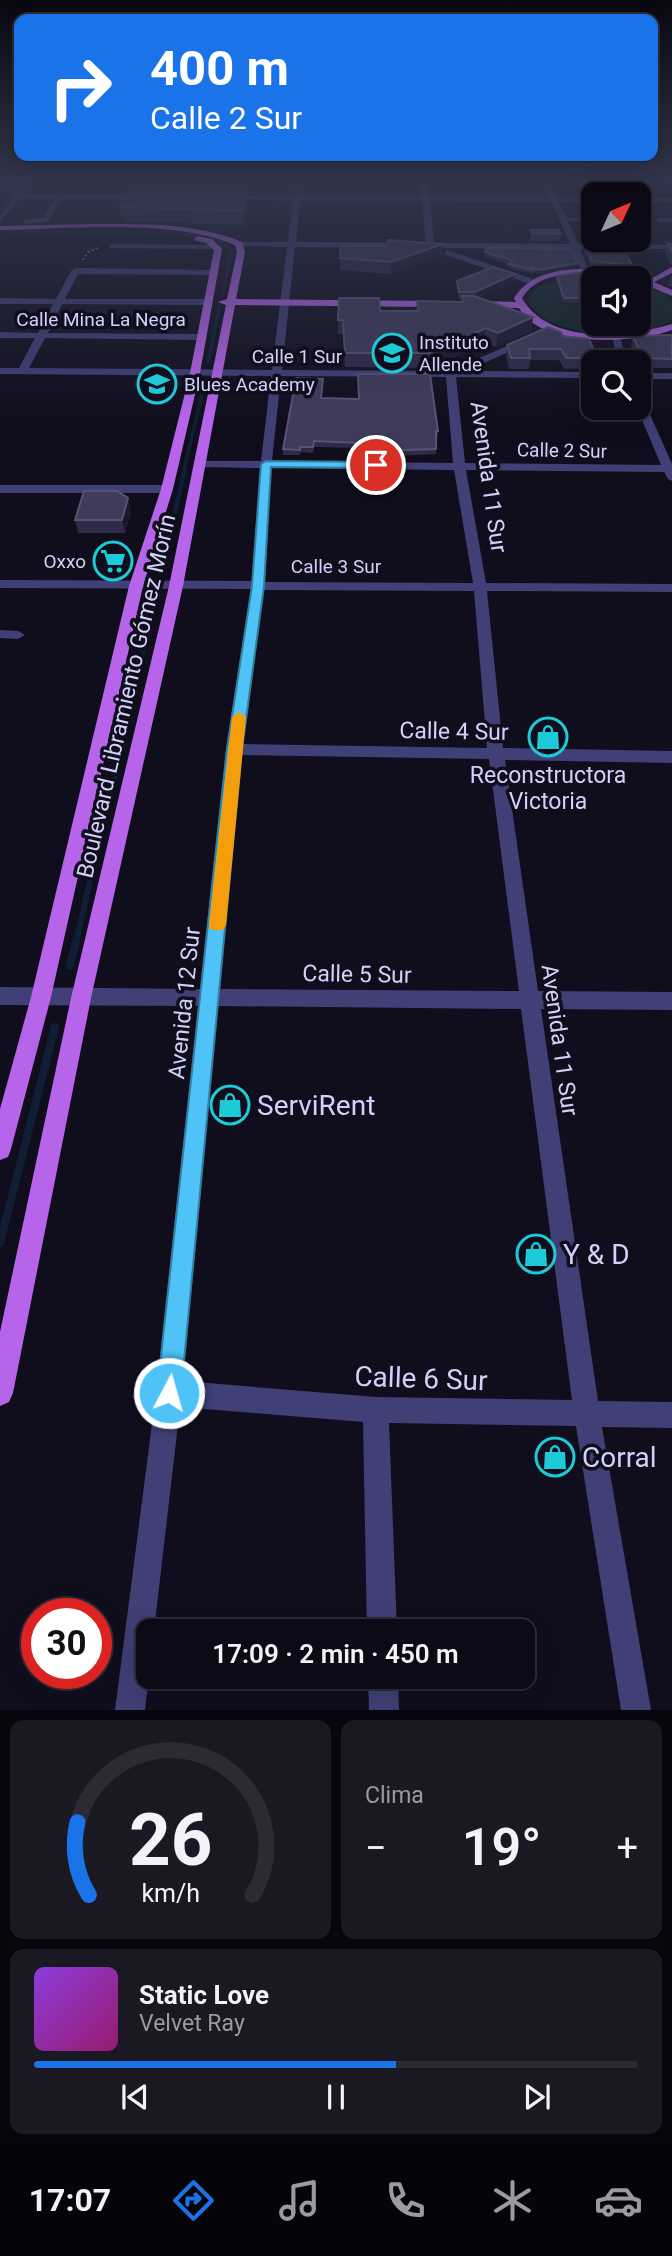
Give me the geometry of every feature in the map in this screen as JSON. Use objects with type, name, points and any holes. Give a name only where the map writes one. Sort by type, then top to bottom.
[{"type":"main road","name":"Boulevard Libramiento Gómez Morín","points":[[0,1149],[41,997],[136,586],[167,489],[195,373],[216,260]]},
{"type":"main road","name":"Boulevard Libramiento Gómez Morín","points":[[0,1393],[81,998],[176,586],[220,373],[239,260]]},
{"type":"main road","points":[[651,277],[672,270]]},
{"type":"main road","points":[[519,305],[520,292],[533,282],[548,276],[581,273]]},
{"type":"main road","points":[[651,284],[672,293]]},
{"type":"main road","points":[[208,302],[455,304]]},
{"type":"main road","points":[[468,304],[519,305],[537,321],[553,328],[593,337],[643,336],[670,330]]},
{"type":"street","name":"Avenida 12 Sur","points":[[130,1710],[169,1393],[234,749],[258,586],[266,464],[289,260]]},
{"type":"street","points":[[469,260],[533,282]]},
{"type":"street","points":[[23,371],[75,271],[215,272]]},
{"type":"street","points":[[0,301],[208,302]]},
{"type":"street","points":[[451,374],[553,328]]},
{"type":"street","name":"Calle Mina La Negra","points":[[0,335],[202,337]]},
{"type":"street","points":[[615,338],[619,350]]},
{"type":"street","name":"Calle 1 Sur","points":[[0,371],[581,375]]},
{"type":"street","name":"Avenida 11 Sur","points":[[451,374],[459,466],[480,586],[496,755],[587,1413],[636,1710]]},
{"type":"street","points":[[651,376],[672,376]]},
{"type":"street","points":[[648,420],[671,472]]},
{"type":"street","name":"Calle 2 Sur","points":[[200,464],[459,466],[671,472]]},
{"type":"street","points":[[0,489],[167,489]]},
{"type":"street","name":"Calle 3 Sur","points":[[0,584],[672,588]]},
{"type":"street","points":[[0,635],[18,635]]},
{"type":"street","name":"Calle 4 Sur","points":[[234,749],[672,757]]},
{"type":"street","name":"Calle 5 Sur","points":[[0,996],[672,1000]]},
{"type":"street","name":"Calle 6 Sur","points":[[169,1393],[376,1410],[672,1415]]},
{"type":"street","points":[[376,1410],[382,1619]]},
{"type":"street","points":[[383,1689],[384,1710]]},
{"type":"path","points":[[75,271],[83,260]]},
{"type":"green space","points":[[564,278],[581,278],[581,330],[553,323],[537,313],[528,300],[537,287]]},
{"type":"green space","points":[[651,288],[665,294],[672,301],[672,319],[651,329]]},
{"type":"building","points":[[363,260],[397,260],[391,262]]},
{"type":"building","points":[[510,260],[576,260],[578,263],[533,270],[508,264],[514,261]]},
{"type":"building","points":[[591,260],[629,260],[632,265],[592,261]]},
{"type":"building","points":[[493,267],[515,274],[475,292],[459,292],[457,281]]},
{"type":"building","points":[[581,273],[581,298],[564,298],[557,276]]},
{"type":"building","points":[[462,296],[474,296],[533,317],[498,333],[486,328],[431,353],[345,353],[343,320],[338,320],[339,298],[379,298],[380,311],[419,311],[417,301],[463,302]]},
{"type":"building","points":[[548,327],[561,332],[563,336],[589,339],[594,350],[581,350],[581,358],[566,358],[561,349],[529,349],[530,358],[511,358],[507,345]]},
{"type":"building","points":[[672,335],[672,359],[651,358],[651,350],[639,350],[633,336]]},
{"type":"building","points":[[358,374],[430,374],[438,431],[436,449],[358,450],[358,443],[314,441],[313,447],[300,447],[300,450],[283,449],[296,378],[323,379],[321,398],[359,399]]},
{"type":"building","points":[[84,491],[117,491],[128,498],[122,520],[75,520]]},
{"type":"waterway","points":[[223,294],[229,260]]},
{"type":"waterway","points":[[208,362],[219,309]]},
{"type":"waterway","points":[[184,470],[205,382]]},
{"type":"waterway","points":[[163,563],[185,469]]},
{"type":"waterway","points":[[137,678],[155,603]]},
{"type":"waterway","points":[[76,942],[138,676]]},
{"type":"waterway","points":[[70,966],[76,941]]},
{"type":"waterway","points":[[0,1243],[55,1027]]},
{"type":"slow traffic","points":[[217,925],[239,717]]},
{"type":"place","name":"Instituto Allende","points":[[392,353]]},
{"type":"place","name":"Blues Academy","points":[[157,384]]},
{"type":"place","name":"Oxxo","points":[[113,561]]},
{"type":"place","name":"Reconstructora Victoria","points":[[548,737]]},
{"type":"place","name":"ServiRent","points":[[230,1105]]},
{"type":"place","name":"Y & D","points":[[536,1254]]},
{"type":"place","name":"Corral","points":[[555,1457]]},
{"type":"route","points":[[169,1393],[234,749],[258,586],[266,464],[376,465]]}]
